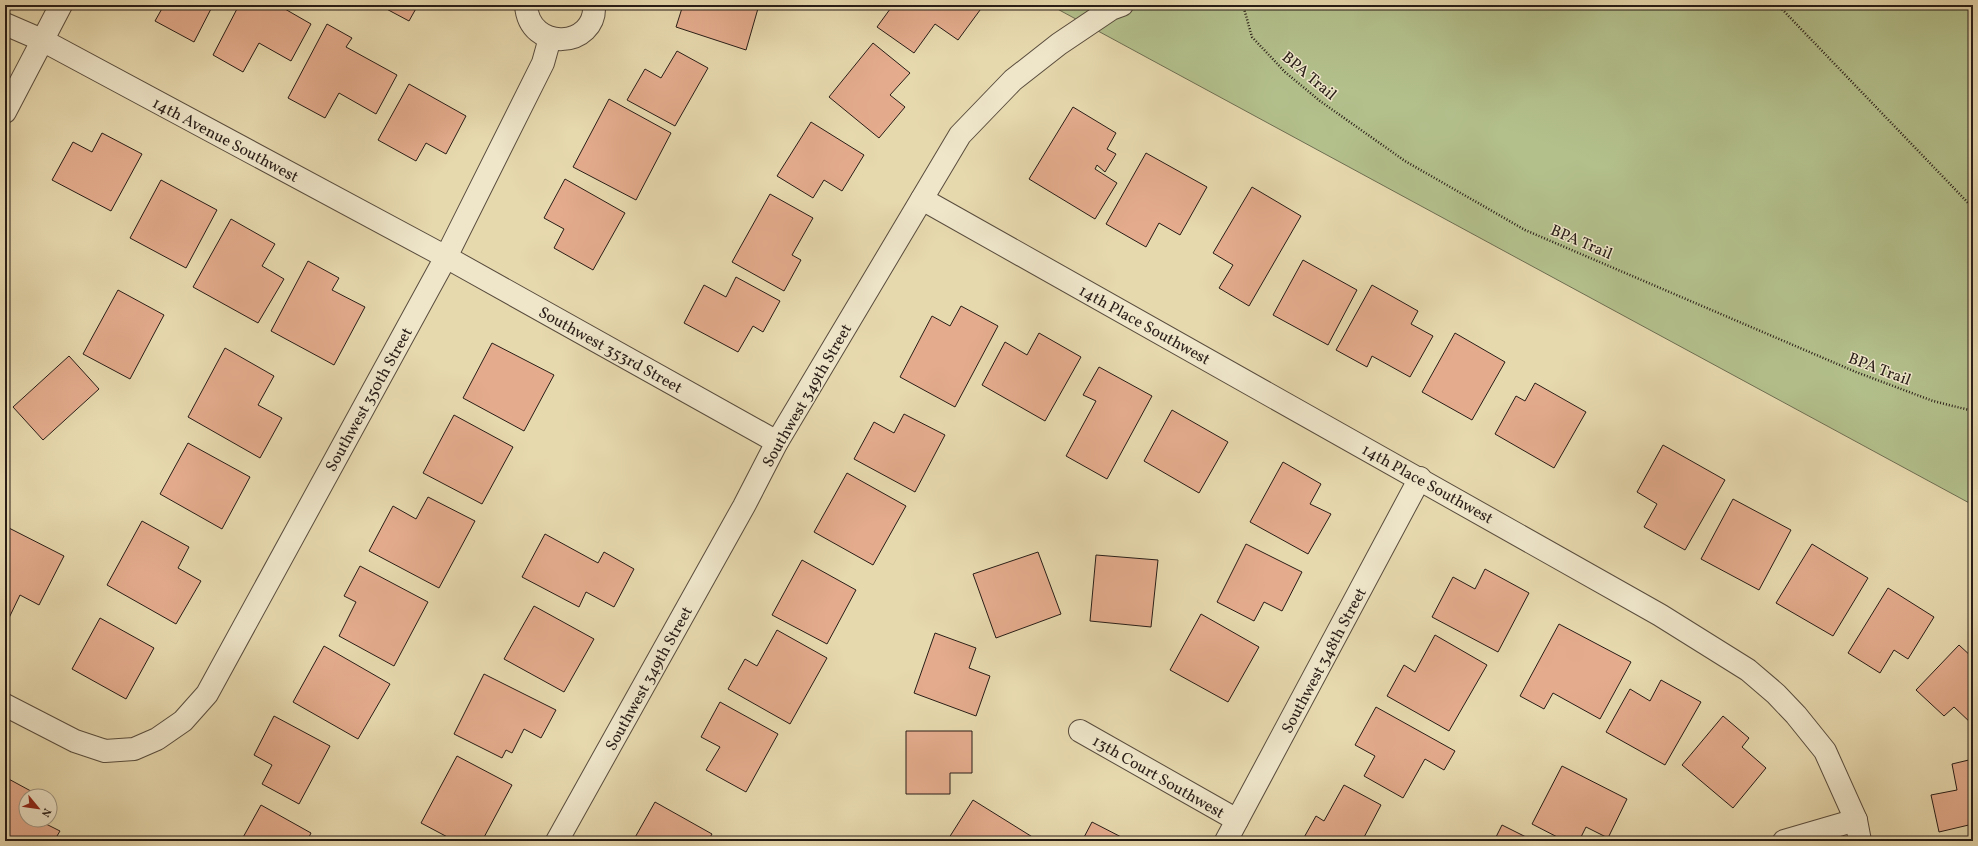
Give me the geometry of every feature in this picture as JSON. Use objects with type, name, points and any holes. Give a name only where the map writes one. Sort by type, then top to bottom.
[{"type":"street","points":[[5,112],[61,5]]},
{"type":"street","points":[[526,5],[527,14],[532,25],[540,33],[550,38],[562,40],[574,37],[584,30],[591,21],[594,5]]},
{"type":"street","name":"Southwest 349th Street","points":[[556,841],[744,506],[777,442],[960,135],[1014,80],[1059,44],[1111,9],[1122,5]]},
{"type":"street","name":"14th Avenue Southwest","points":[[5,24],[42,40],[446,257]]},
{"type":"street","name":"Southwest 350th Street","points":[[5,705],[75,741],[105,751],[134,749],[157,739],[183,721],[207,694],[446,257],[543,63],[550,38]]},
{"type":"street","name":"14th Place Southwest","points":[[922,199],[1420,478],[1660,615],[1748,670],[1776,694],[1825,751],[1856,820],[1860,841]]},
{"type":"street","name":"Southwest 353rd Street","points":[[446,257],[777,442]]},
{"type":"street","name":"Southwest 348th Street","points":[[1226,841],[1420,478]]},
{"type":"street","name":"13th Court Southwest","points":[[1080,731],[1237,820]]},
{"type":"street","points":[[1784,841],[1856,820]]},
{"type":"path","name":"BPA Trail","points":[[1242,5],[1252,37],[1285,72],[1320,101],[1405,161],[1525,230],[1856,372],[1933,401],[1973,411]]},
{"type":"path","points":[[1778,5],[1973,208]]},
{"type":"green space","points":[[1050,5],[1973,5],[1973,505]]},
{"type":"building","points":[[164,5],[213,5],[194,42],[155,21]]},
{"type":"building","points":[[239,5],[278,5],[311,24],[291,61],[259,43],[243,72],[213,55]]},
{"type":"building","points":[[379,5],[418,5],[409,21]]},
{"type":"building","points":[[683,5],[759,5],[746,50],[676,27]]},
{"type":"building","points":[[893,5],[983,6],[958,40],[935,24],[914,53],[877,27]]},
{"type":"building","points":[[327,24],[352,38],[346,47],[397,75],[376,114],[339,93],[325,118],[288,98]]},
{"type":"building","points":[[873,43],[910,73],[890,95],[905,107],[879,138],[829,97]]},
{"type":"building","points":[[677,51],[708,68],[675,126],[627,100],[645,69],[661,78]]},
{"type":"building","points":[[409,84],[466,116],[446,154],[426,143],[416,161],[378,140]]},
{"type":"building","points":[[609,99],[671,133],[636,200],[573,167]]},
{"type":"building","points":[[1073,107],[1116,133],[1107,149],[1116,154],[1105,172],[1097,165],[1095,169],[1117,183],[1095,219],[1029,179]]},
{"type":"building","points":[[811,122],[864,155],[842,191],[824,180],[813,198],[777,176]]},
{"type":"building","points":[[102,133],[142,154],[111,211],[52,180],[73,142],[92,152]]},
{"type":"building","points":[[1146,153],[1207,187],[1180,235],[1159,223],[1146,247],[1106,224]]},
{"type":"building","points":[[565,179],[625,213],[593,270],[554,248],[564,229],[544,218]]},
{"type":"building","points":[[161,180],[217,210],[186,268],[130,238]]},
{"type":"building","points":[[1252,187],[1301,216],[1249,306],[1219,288],[1233,265],[1213,253]]},
{"type":"building","points":[[770,194],[813,218],[792,255],[801,260],[784,291],[732,262]]},
{"type":"building","points":[[231,219],[275,244],[262,266],[284,279],[258,323],[193,287]]},
{"type":"building","points":[[1303,260],[1357,290],[1328,345],[1273,315]]},
{"type":"building","points":[[308,261],[339,278],[332,290],[365,307],[334,365],[271,331]]},
{"type":"building","points":[[736,277],[780,301],[763,332],[753,326],[738,352],[684,323],[704,285],[726,297]]},
{"type":"building","points":[[1372,285],[1418,311],[1411,324],[1433,336],[1410,377],[1372,356],[1367,367],[1336,350]]},
{"type":"building","points":[[118,290],[164,315],[130,379],[83,354]]},
{"type":"building","points":[[961,306],[998,326],[955,407],[900,377],[932,316],[950,326]]},
{"type":"building","points":[[1039,333],[1081,357],[1045,421],[982,385],[1005,342],[1027,355]]},
{"type":"building","points":[[1455,333],[1505,362],[1472,420],[1422,392]]},
{"type":"building","points":[[492,343],[554,375],[524,431],[463,398]]},
{"type":"building","points":[[225,348],[274,376],[258,405],[282,418],[260,458],[188,417]]},
{"type":"building","points":[[69,356],[99,389],[43,440],[13,407]]},
{"type":"building","points":[[1099,367],[1152,396],[1107,479],[1066,456],[1096,401],[1083,395]]},
{"type":"building","points":[[1535,383],[1586,412],[1554,468],[1495,434],[1516,396],[1525,401]]},
{"type":"building","points":[[1172,410],[1228,442],[1199,493],[1144,461]]},
{"type":"building","points":[[904,414],[945,435],[915,492],[854,459],[874,422],[894,433]]},
{"type":"building","points":[[454,415],[513,447],[482,504],[423,473]]},
{"type":"building","points":[[188,443],[250,477],[222,529],[160,494]]},
{"type":"building","points":[[1663,445],[1725,480],[1685,550],[1644,527],[1657,504],[1637,492]]},
{"type":"building","points":[[1283,462],[1321,484],[1310,504],[1331,514],[1308,554],[1250,522]]},
{"type":"building","points":[[847,473],[906,506],[873,565],[814,532]]},
{"type":"building","points":[[428,497],[475,521],[439,588],[369,551],[393,506],[416,519]]},
{"type":"building","points":[[1733,499],[1791,530],[1759,590],[1701,559]]},
{"type":"building","points":[[142,521],[189,547],[178,568],[201,581],[176,624],[107,585]]},
{"type":"building","points":[[7,527],[64,556],[39,605],[20,595],[8,620],[5,618],[5,532]]},
{"type":"building","points":[[545,534],[598,563],[604,552],[634,569],[614,607],[586,592],[579,607],[522,577]]},
{"type":"building","points":[[1246,544],[1302,572],[1282,611],[1264,602],[1254,621],[1217,602]]},
{"type":"building","points":[[1812,544],[1868,578],[1833,636],[1776,603]]},
{"type":"building","points":[[1038,552],[1061,614],[996,638],[973,574]]},
{"type":"building","points":[[1096,555],[1158,560],[1151,627],[1090,621]]},
{"type":"building","points":[[802,560],[856,590],[827,644],[772,615]]},
{"type":"building","points":[[360,566],[428,602],[394,666],[339,636],[356,602],[344,596]]},
{"type":"building","points":[[1485,569],[1529,593],[1498,652],[1432,617],[1453,577],[1475,589]]},
{"type":"building","points":[[1888,588],[1934,617],[1908,659],[1894,650],[1880,673],[1848,653]]},
{"type":"building","points":[[534,606],[594,639],[564,692],[504,659]]},
{"type":"building","points":[[1201,614],[1259,647],[1228,702],[1170,670]]},
{"type":"building","points":[[100,618],[154,648],[126,699],[72,669]]},
{"type":"building","points":[[1559,624],[1631,662],[1600,719],[1553,693],[1544,709],[1520,696]]},
{"type":"building","points":[[777,630],[827,658],[790,724],[728,689],[745,659],[757,666]]},
{"type":"building","points":[[935,633],[976,648],[969,668],[990,676],[976,716],[914,693]]},
{"type":"building","points":[[1435,635],[1487,665],[1449,731],[1387,696],[1404,665],[1415,672]]},
{"type":"building","points":[[1959,645],[1973,658],[1972,724],[1954,707],[1944,716],[1916,690]]},
{"type":"building","points":[[324,646],[390,684],[358,739],[293,702]]},
{"type":"building","points":[[484,674],[556,710],[541,738],[524,729],[512,753],[506,750],[502,758],[454,734]]},
{"type":"building","points":[[1661,680],[1701,702],[1665,765],[1606,732],[1630,689],[1650,701]]},
{"type":"building","points":[[720,702],[778,734],[746,792],[706,770],[720,747],[701,737]]},
{"type":"building","points":[[1376,707],[1455,751],[1444,770],[1425,759],[1403,798],[1364,776],[1375,756],[1355,745]]},
{"type":"building","points":[[274,716],[330,746],[299,804],[262,784],[272,765],[254,755]]},
{"type":"building","points":[[1723,716],[1749,738],[1742,747],[1766,768],[1733,808],[1682,765]]},
{"type":"building","points":[[906,731],[972,731],[972,773],[950,773],[950,794],[906,794]]},
{"type":"building","points":[[457,756],[512,785],[482,841],[455,841],[421,823]]},
{"type":"building","points":[[1973,759],[1973,824],[1939,832],[1931,795],[1957,790],[1952,764]]},
{"type":"building","points":[[1562,766],[1627,799],[1608,838],[1586,827],[1579,841],[1565,841],[1532,824]]},
{"type":"building","points":[[5,777],[25,788],[18,788],[18,828],[54,828],[60,831],[54,841],[5,841]]},
{"type":"building","points":[[1344,785],[1381,805],[1362,841],[1302,841],[1316,816],[1324,821]]},
{"type":"building","points":[[973,800],[1034,838],[1032,841],[947,841]]},
{"type":"building","points":[[655,802],[712,834],[708,841],[633,841]]},
{"type":"building","points":[[261,805],[311,833],[307,841],[241,841]]},
{"type":"building","points":[[1092,822],[1129,841],[1082,841]]},
{"type":"building","points":[[1502,825],[1534,841],[1494,841]]}]
